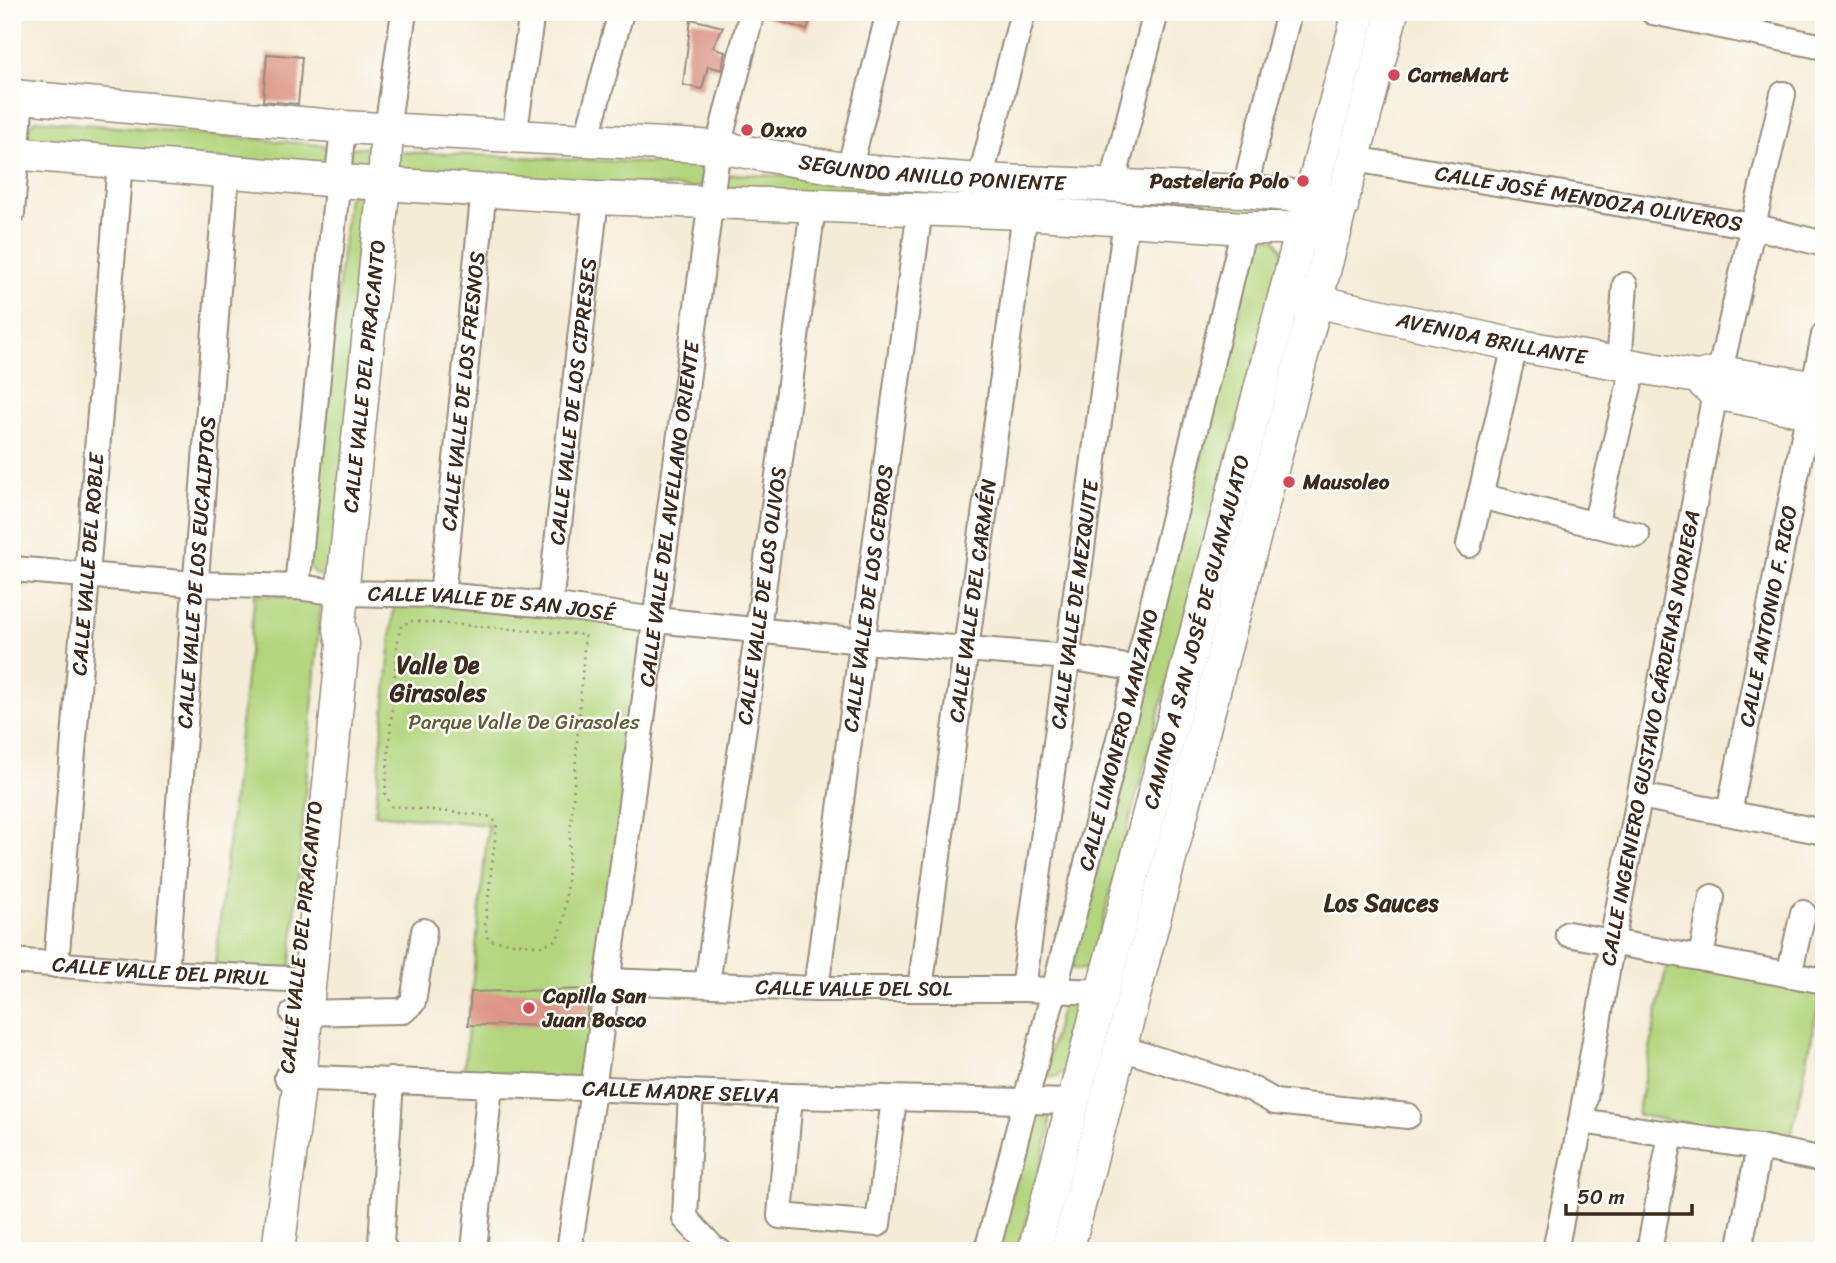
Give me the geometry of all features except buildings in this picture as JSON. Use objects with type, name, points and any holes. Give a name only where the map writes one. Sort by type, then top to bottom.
[{"type":"main road","name":"CAMINO A SAN JOSÉ DE GUANAJUATO","points":[[1034,1251],[1359,12]]},
{"type":"main road","name":"CAMINO A SAN JOSÉ DE GUANAJUATO","points":[[1067,1251],[1392,12]]},
{"type":"main road","name":"SEGUNDO ANILLO PONIENTE","points":[[16,96],[343,127],[718,147],[849,170],[980,180],[1244,191],[1311,197],[1338,219]]},
{"type":"main road","name":"CALLE VALLE DEL PIRACANTO","points":[[278,1251],[299,1013],[343,644],[339,624],[384,184],[387,129]]},
{"type":"main road","name":"SEGUNDO ANILLO PONIENTE","points":[[15,153],[339,181],[596,198],[1025,213],[1244,228],[1303,228],[1338,219]]},
{"type":"main road","name":"AVENIDA BRILLANTE","points":[[1285,295],[1515,345],[1818,401]]},
{"type":"main road","name":"CALLE VALLE DEL PIRACANTO","points":[[264,1251],[293,1078]]},
{"type":"street","points":[[387,129],[404,12]]},
{"type":"street","points":[[514,137],[532,12]]},
{"type":"street","points":[[586,141],[621,12]]},
{"type":"street","name":"CALLE VALLE DEL AVELLANO ORIENTE","points":[[569,1251],[593,1090],[718,147],[752,12]]},
{"type":"street","points":[[849,170],[888,12]]},
{"type":"street","points":[[980,180],[1024,12]]},
{"type":"street","points":[[1112,186],[1156,12]]},
{"type":"street","points":[[1244,191],[1289,12]]},
{"type":"street","points":[[1653,12],[1733,20],[1824,47]]},
{"type":"street","name":"CALLE INGENIERO GUSTAVO CÁRDENAS NORIEGA","points":[[1555,1251],[1640,796],[1710,381],[1753,226],[1783,94]]},
{"type":"street","points":[[12,213],[16,96]]},
{"type":"street","points":[[297,587],[343,127]]},
{"type":"street","name":"CALLE JOSÉ MENDOZA OLIVEROS","points":[[1353,159],[1753,226],[1824,244]]},
{"type":"street","name":"CALLE VALLE DEL ROBLE","points":[[56,965],[120,162]]},
{"type":"street","name":"CALLE VALLE DE LOS EUCALIPTOS","points":[[166,973],[227,171]]},
{"type":"street","name":"CALLE VALLE DE LOS FRESNOS","points":[[442,595],[484,189]]},
{"type":"street","name":"CALLE VALLE DE LOS CIPRESES","points":[[550,604],[596,198]]},
{"type":"street","name":"CALLE VALLE DE LOS OLIVOS","points":[[707,984],[758,629],[813,207]]},
{"type":"street","name":"CALLE VALLE DE LOS CEDROS","points":[[816,989],[920,209]]},
{"type":"street","name":"CALLE VALLE DEL CARMÉN","points":[[920,989],[1025,213]]},
{"type":"street","name":"CALLE VALLE DE MEZQUITE","points":[[1023,989],[1126,220]]},
{"type":"street","name":"CALLE LIMONERO MANZANO","points":[[988,1251],[1137,669],[1244,228]]},
{"type":"street","points":[[1595,524],[1627,365],[1625,285]]},
{"type":"street","name":"CALLE ANTONIO F. RICO","points":[[1729,813],[1818,401],[1824,335]]},
{"type":"street","points":[[1469,545],[1515,345]]},
{"type":"street","points":[[1480,496],[1637,535]]},
{"type":"street","name":"CALLE VALLE DE SAN JOSÉ","points":[[12,569],[194,584],[297,587],[343,593],[442,595],[550,604],[656,620],[863,641],[1069,657],[1137,669]]},
{"type":"street","points":[[1640,796],[1729,813],[1822,825]]},
{"type":"street","points":[[1700,958],[1712,897]]},
{"type":"street","points":[[1789,975],[1803,913]]},
{"type":"street","points":[[299,1013],[403,1011],[412,1002],[424,931]]},
{"type":"street","points":[[1567,934],[1824,981]]},
{"type":"street","name":"CALLE VALLE DEL PIRUL","points":[[12,961],[166,973],[303,979]]},
{"type":"street","name":"CALLE VALLE DEL SOL","points":[[607,981],[816,989],[1023,989],[1102,992]]},
{"type":"street","points":[[1121,1048],[1252,1089],[1275,1102],[1408,1116]]},
{"type":"street","name":"CALLE MADRE SELVA","points":[[293,1078],[593,1090],[1074,1102]]},
{"type":"street","points":[[386,1251],[382,1244],[391,1080]]},
{"type":"street","points":[[474,1251],[490,1084]]},
{"type":"street","points":[[691,1092],[685,1218],[719,1251]]},
{"type":"street","points":[[790,1096],[780,1216],[878,1224],[894,1099]]},
{"type":"street","points":[[1581,1121],[1759,1147],[1824,1160]]},
{"type":"street","points":[[1648,1251],[1671,1134]]},
{"type":"street","points":[[1739,1251],[1759,1147]]},
{"type":"path","points":[[411,621],[585,635],[564,921],[556,939],[541,946],[488,940],[485,924],[497,823],[488,816],[391,806],[385,794],[401,626],[411,621]]},
{"type":"green space","points":[[36,120],[323,145],[329,153],[328,161],[322,168],[34,143],[27,136],[27,128]]},
{"type":"green space","points":[[352,149],[373,149],[370,170],[354,169],[348,162]]},
{"type":"green space","points":[[403,152],[697,165],[704,169],[702,185],[696,188],[395,173],[395,155]]},
{"type":"green space","points":[[737,174],[1262,196],[1296,204],[1291,222],[721,193],[725,176]]},
{"type":"green space","points":[[372,189],[336,559],[328,574],[321,576],[309,567],[348,196]]},
{"type":"green space","points":[[1262,238],[1276,239],[1283,252],[1279,268],[1092,960],[1085,969],[1075,970],[1071,967],[1256,244]]},
{"type":"green space","points":[[255,594],[321,600],[290,978],[214,975]]},
{"type":"green space","name":"Parque Valle De Girasoles","points":[[394,603],[647,622],[590,1085],[463,1079],[488,825],[375,814]]},
{"type":"green space","points":[[1669,953],[1823,983],[1790,1142],[1637,1115]]},
{"type":"green space","points":[[1063,1000],[1076,1000],[1080,1009],[1066,1070],[1056,1077],[1044,1077]]},
{"type":"green space","points":[[1034,1107],[1050,1112],[1050,1129],[1019,1251],[997,1251]]},
{"type":"place","name":"CarneMart","points":[[1394,75]]},
{"type":"place","name":"Oxxo","points":[[747,130]]},
{"type":"place","name":"Pastelería Polo","points":[[1303,181]]},
{"type":"place","name":"Mausoleo","points":[[1289,482]]},
{"type":"place","name":"Capilla San Juan Bosco","points":[[529,1008]]},
{"type":"district","name":"Valle De Girasoles","points":[[438,679]]},
{"type":"district","name":"Los Sauces","points":[[1381,903]]}]
